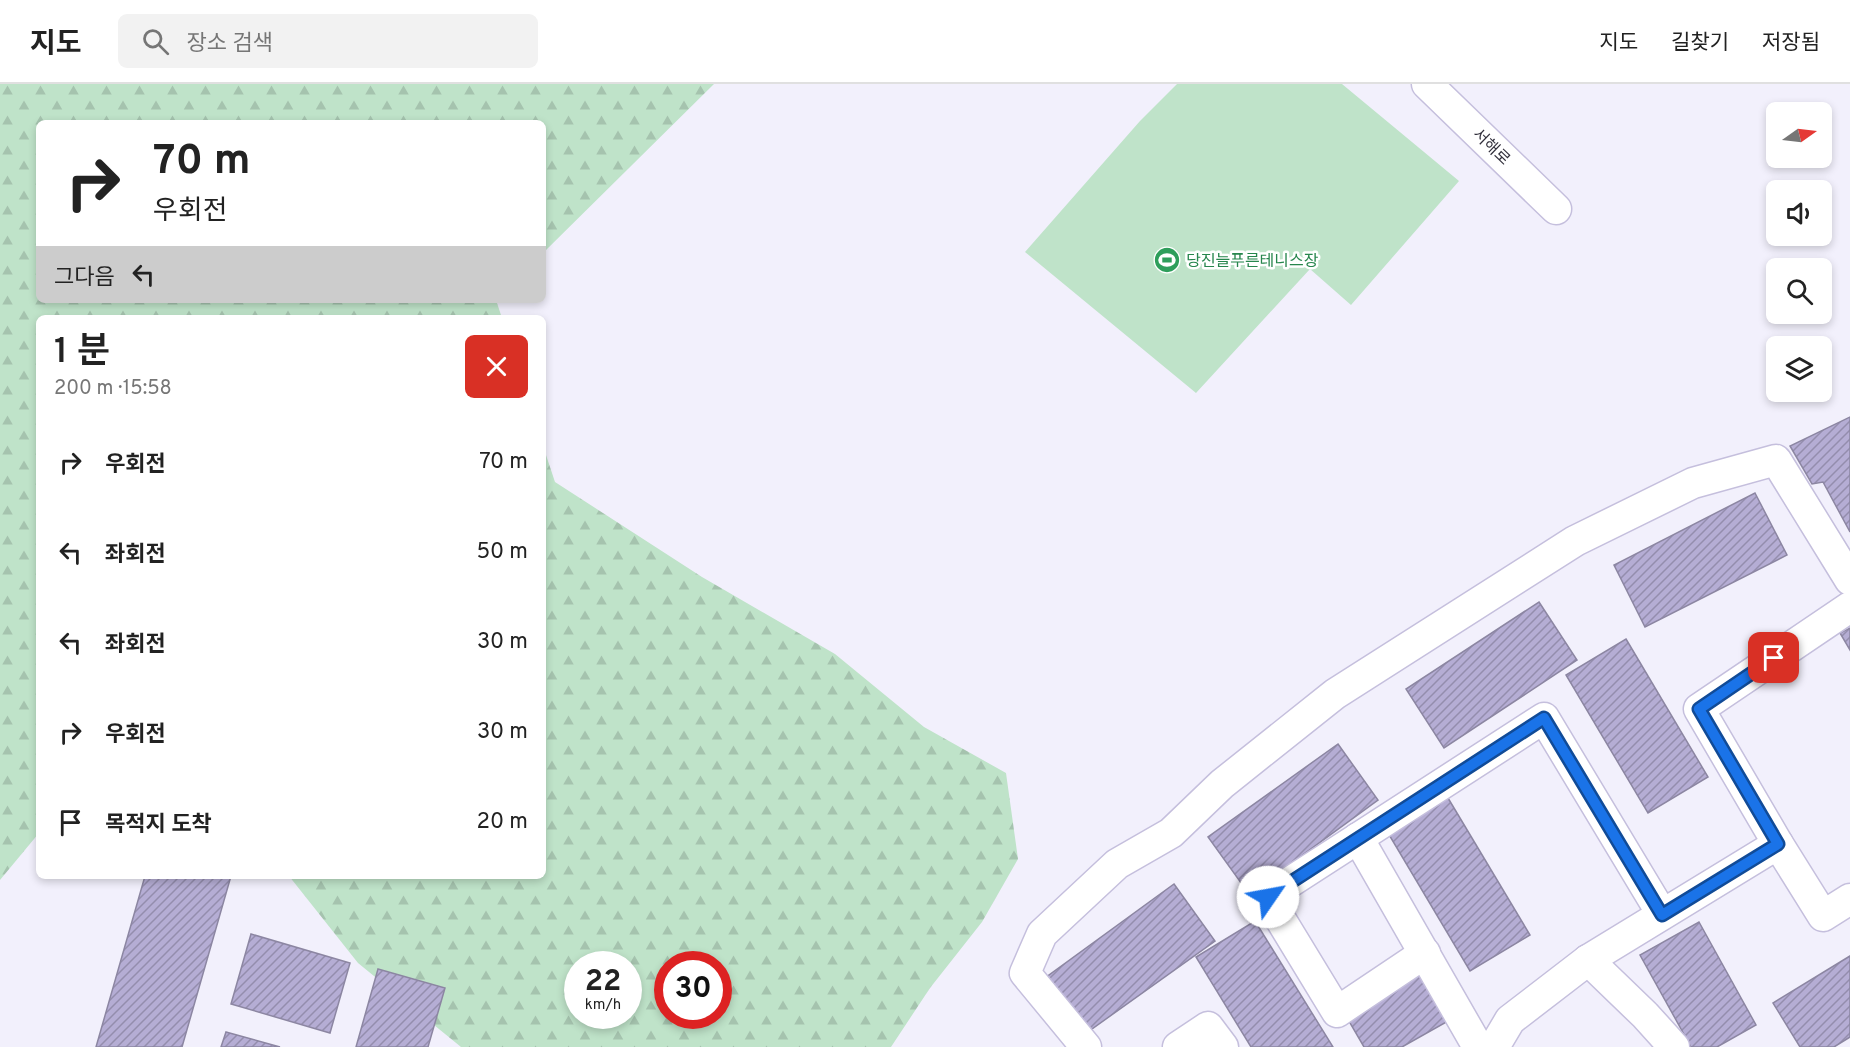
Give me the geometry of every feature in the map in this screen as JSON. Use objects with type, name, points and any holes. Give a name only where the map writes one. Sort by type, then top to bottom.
[{"type":"street","name":"서해로","points":[[1427,84],[1556,208]]},
{"type":"street","points":[[1086,1047],[1025,973],[1042,934],[1117,864],[1172,833],[1222,784],[1335,694],[1575,542],[1693,483],[1776,460],[1850,580]]},
{"type":"street","points":[[1850,607],[1699,709],[1823,916],[1850,899]]},
{"type":"street","points":[[1425,953],[1338,1012],[1268,897],[1544,718],[1662,915]]},
{"type":"street","points":[[1358,838],[1479,1047]]},
{"type":"street","points":[[1494,1047],[1510,1020],[1588,960],[1778,844]]},
{"type":"street","points":[[1588,960],[1645,1015],[1674,1047]]},
{"type":"street","points":[[1178,1047],[1208,1026],[1223,1047]]},
{"type":"green space","points":[[0,84],[714,84],[546,250],[546,120],[36,120],[36,303],[497,303],[501,315],[36,315],[36,837],[0,880]]},
{"type":"green space","points":[[1177,84],[1342,84],[1459,181],[1351,305],[1310,269],[1196,393],[1025,252],[1140,121]]},
{"type":"green space","points":[[546,455],[555,482],[702,577],[835,654],[924,727],[1006,773],[1018,859],[982,922],[930,988],[891,1047],[461,1047],[358,963],[291,879],[546,879]]},
{"type":"building","points":[[1850,417],[1850,532],[1823,482],[1812,484],[1790,446]]},
{"type":"building","points":[[1755,493],[1787,555],[1645,627],[1614,565]]},
{"type":"building","points":[[1539,602],[1577,660],[1444,748],[1406,689]]},
{"type":"building","points":[[1850,628],[1850,650],[1840,633]]},
{"type":"building","points":[[1626,639],[1708,777],[1648,813],[1566,675]]},
{"type":"building","points":[[1338,744],[1378,800],[1249,894],[1208,837]]},
{"type":"building","points":[[1448,798],[1530,935],[1470,971],[1388,833]]},
{"type":"building","points":[[144,879],[230,879],[182,1047],[96,1047]]},
{"type":"building","points":[[1174,884],[1215,941],[1085,1034],[1045,978]]},
{"type":"building","points":[[1255,921],[1333,1047],[1251,1047],[1196,957]]},
{"type":"building","points":[[1699,922],[1756,1025],[1717,1047],[1691,1047],[1640,955]]},
{"type":"building","points":[[251,934],[350,963],[330,1033],[231,1004]]},
{"type":"building","points":[[1850,956],[1850,1037],[1834,1047],[1800,1047],[1773,1003]]},
{"type":"building","points":[[378,969],[445,988],[428,1047],[356,1047]]},
{"type":"building","points":[[1423,972],[1450,1020],[1402,1047],[1364,1047],[1346,1016]]},
{"type":"building","points":[[226,1032],[280,1047],[221,1047]]},
{"type":"place","name":"당진늘푸른테니스장","points":[[1167,260]]},
{"type":"route","points":[[1268,897],[1544,718],[1662,915],[1778,844],[1699,709],[1774,658]]}]
